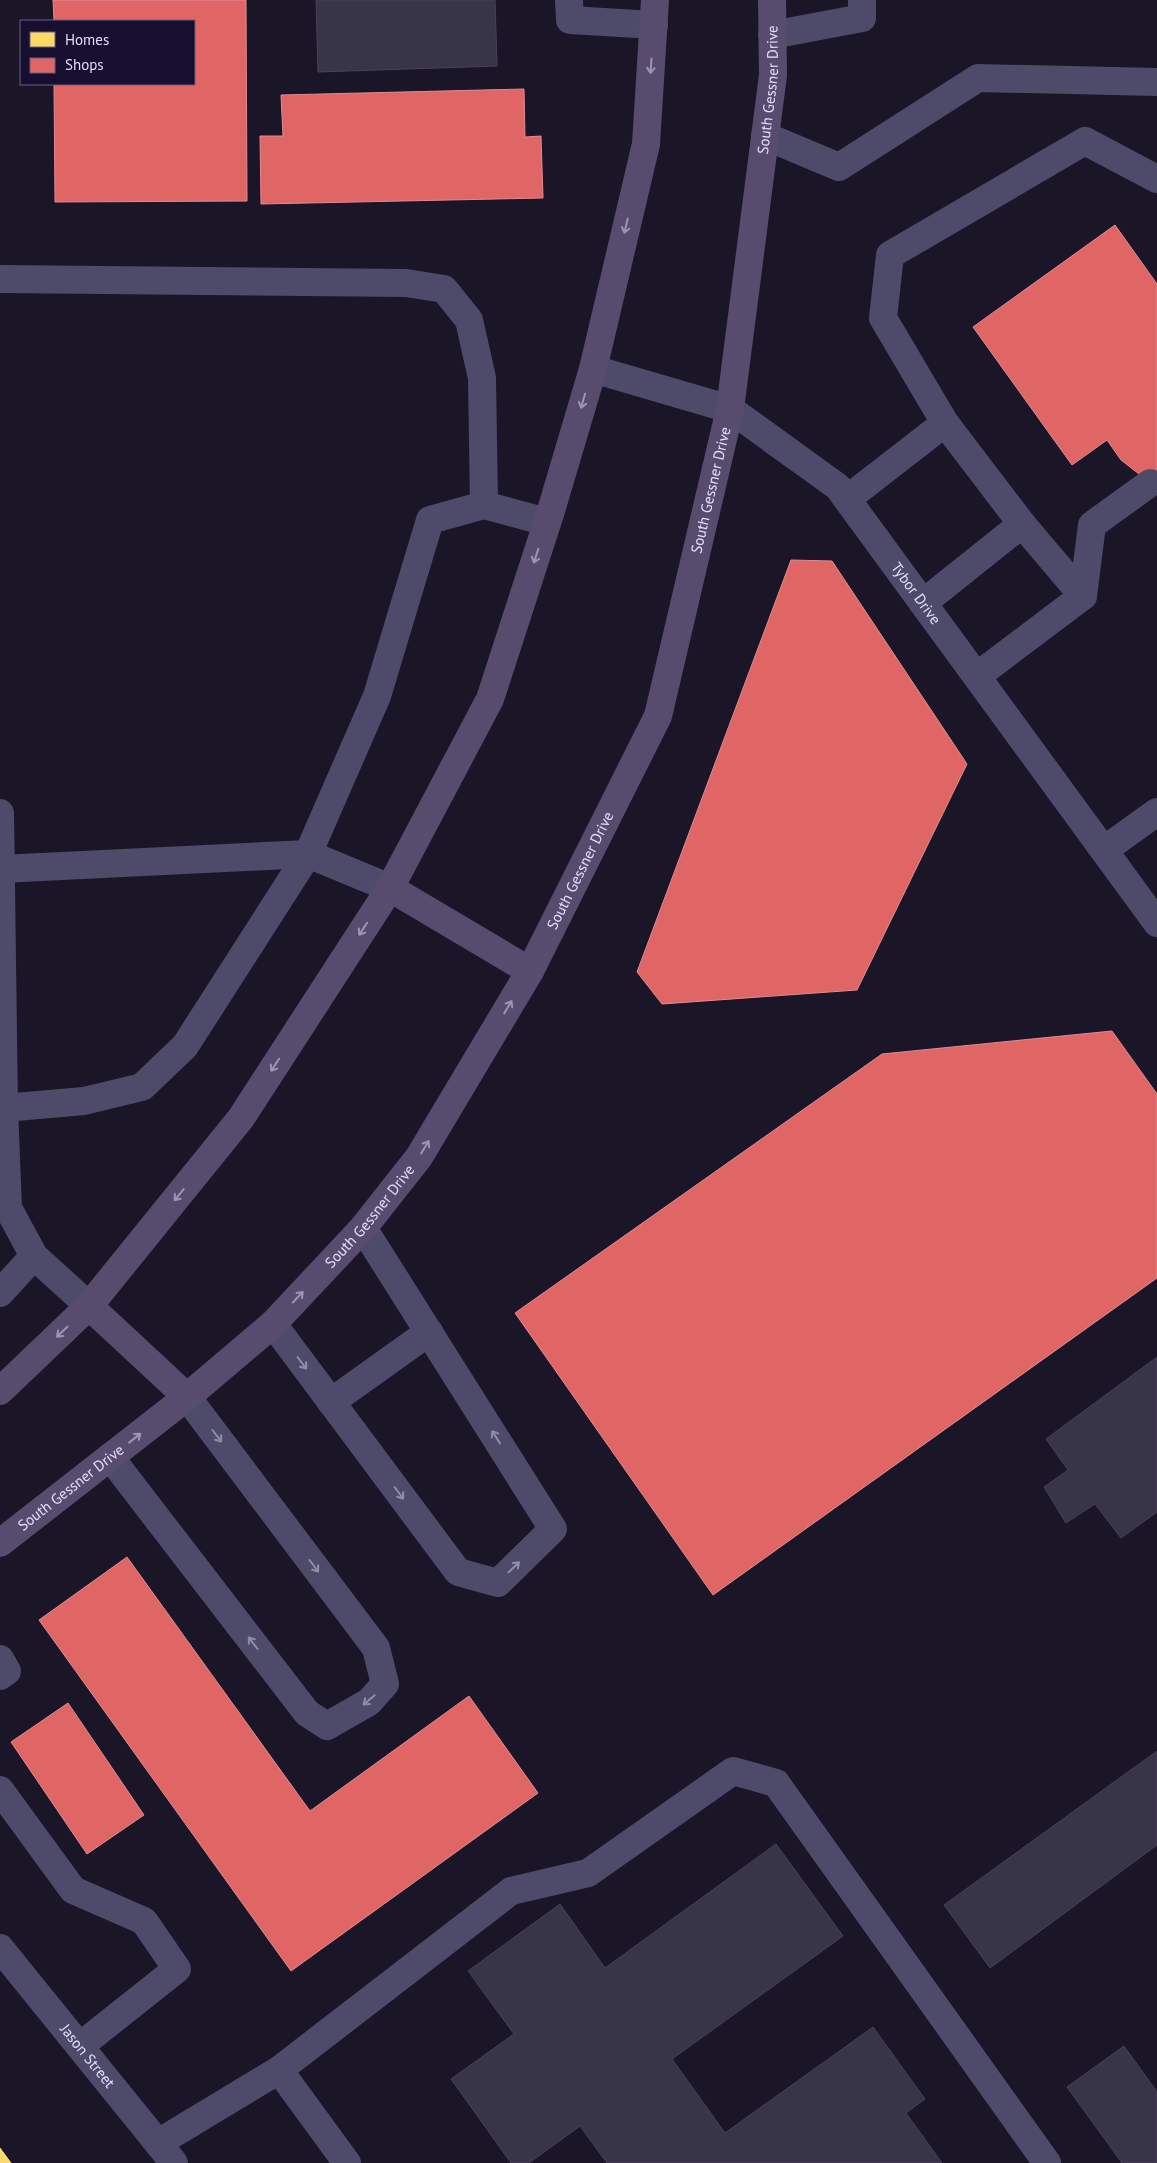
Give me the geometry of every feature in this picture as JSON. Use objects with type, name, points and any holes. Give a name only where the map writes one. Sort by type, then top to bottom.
[{"type":"main road","name":"South Gessner Drive","points":[[0,1542],[187,1398],[273,1324],[362,1228],[419,1157],[530,971],[658,716],[730,409],[773,74],[772,0]]},
{"type":"main road","points":[[0,1391],[89,1306],[241,1118],[390,888],[490,699],[547,522],[592,369],[646,144],[654,12]]},
{"type":"main road","points":[[390,888],[530,971]]},
{"type":"main road","points":[[89,1306],[187,1398]]},
{"type":"street","points":[[569,0],[570,20],[654,12]]},
{"type":"street","points":[[772,35],[862,18],[862,0]]},
{"type":"street","points":[[765,136],[838,167],[978,78],[1157,82]]},
{"type":"street","points":[[1083,596],[1022,524],[945,423],[883,318],[890,255],[1085,141],[1157,178]]},
{"type":"street","points":[[0,279],[406,283],[444,289],[468,320],[482,378],[484,504]]},
{"type":"street","name":"Tybor Drive","points":[[592,369],[730,409],[838,487],[1157,923]]},
{"type":"street","points":[[847,499],[945,423]]},
{"type":"street","points":[[977,676],[1083,596],[1092,525],[1150,482]]},
{"type":"street","points":[[4,1108],[84,1101],[142,1088],[184,1046],[308,854],[377,696],[430,520],[484,504],[547,522]]},
{"type":"street","points":[[923,603],[1022,524]]},
{"type":"street","points":[[1104,850],[1157,812]]},
{"type":"street","points":[[0,813],[4,1108],[8,1208],[34,1256],[89,1306]]},
{"type":"street","points":[[1,869],[308,854],[390,888]]},
{"type":"street","points":[[273,1324],[458,1572],[498,1583],[553,1529],[362,1228]]},
{"type":"street","points":[[0,1293],[34,1256]]},
{"type":"street","points":[[331,1402],[429,1332]]},
{"type":"street","points":[[110,1458],[307,1713],[327,1726],[370,1702],[385,1684],[376,1648],[187,1398]]},
{"type":"street","points":[[0,1659],[7,1671],[0,1676]]},
{"type":"street","points":[[166,2153],[279,2070],[511,1891],[588,1873],[733,1771],[776,1783],[1047,2163]]},
{"type":"street","points":[[0,1790],[73,1890],[144,1921],[177,1969],[80,2046]]},
{"type":"street","name":"Jason Street","points":[[0,1948],[166,2153]]},
{"type":"street","points":[[279,2070],[347,2163]]},
{"type":"building: Homes","points":[[0,2148],[11,2163],[0,2163]]},
{"type":"building: Shops","points":[[53,0],[246,0],[247,201],[55,202],[54,85],[195,85],[195,20],[54,20]]},
{"type":"building: Shops","points":[[524,89],[525,137],[541,136],[543,198],[261,204],[260,136],[283,136],[281,95]]},
{"type":"building: Shops","points":[[1115,225],[1157,284],[1157,488],[1121,460],[1107,440],[1072,465],[973,327]]},
{"type":"building: Shops","points":[[791,560],[832,561],[967,764],[857,990],[662,1004],[637,972]]},
{"type":"building: Shops","points":[[1112,1031],[1157,1094],[1157,1278],[713,1595],[515,1313],[882,1054]]},
{"type":"building: Shops","points":[[127,1557],[310,1811],[469,1696],[538,1793],[291,1971],[39,1620]]},
{"type":"building: Shops","points":[[68,1703],[144,1815],[87,1854],[11,1742]]},
{"type":"building: Other","points":[[316,0],[495,0],[497,66],[318,72]]},
{"type":"building: Other","points":[[1157,1357],[1157,1512],[1121,1538],[1095,1504],[1066,1523],[1044,1487],[1068,1470],[1046,1439]]},
{"type":"building: Other","points":[[1157,1751],[1157,1845],[990,1968],[944,1905]]},
{"type":"building: Other","points":[[776,1844],[843,1936],[672,2059],[725,2133],[873,2027],[925,2099],[906,2113],[942,2163],[607,2163],[580,2126],[529,2163],[511,2163],[451,2079],[514,2034],[468,1971],[560,1904],[605,1968]]},
{"type":"building: Other","points":[[1124,2046],[1157,2092],[1157,2163],[1122,2163],[1067,2087]]}]
